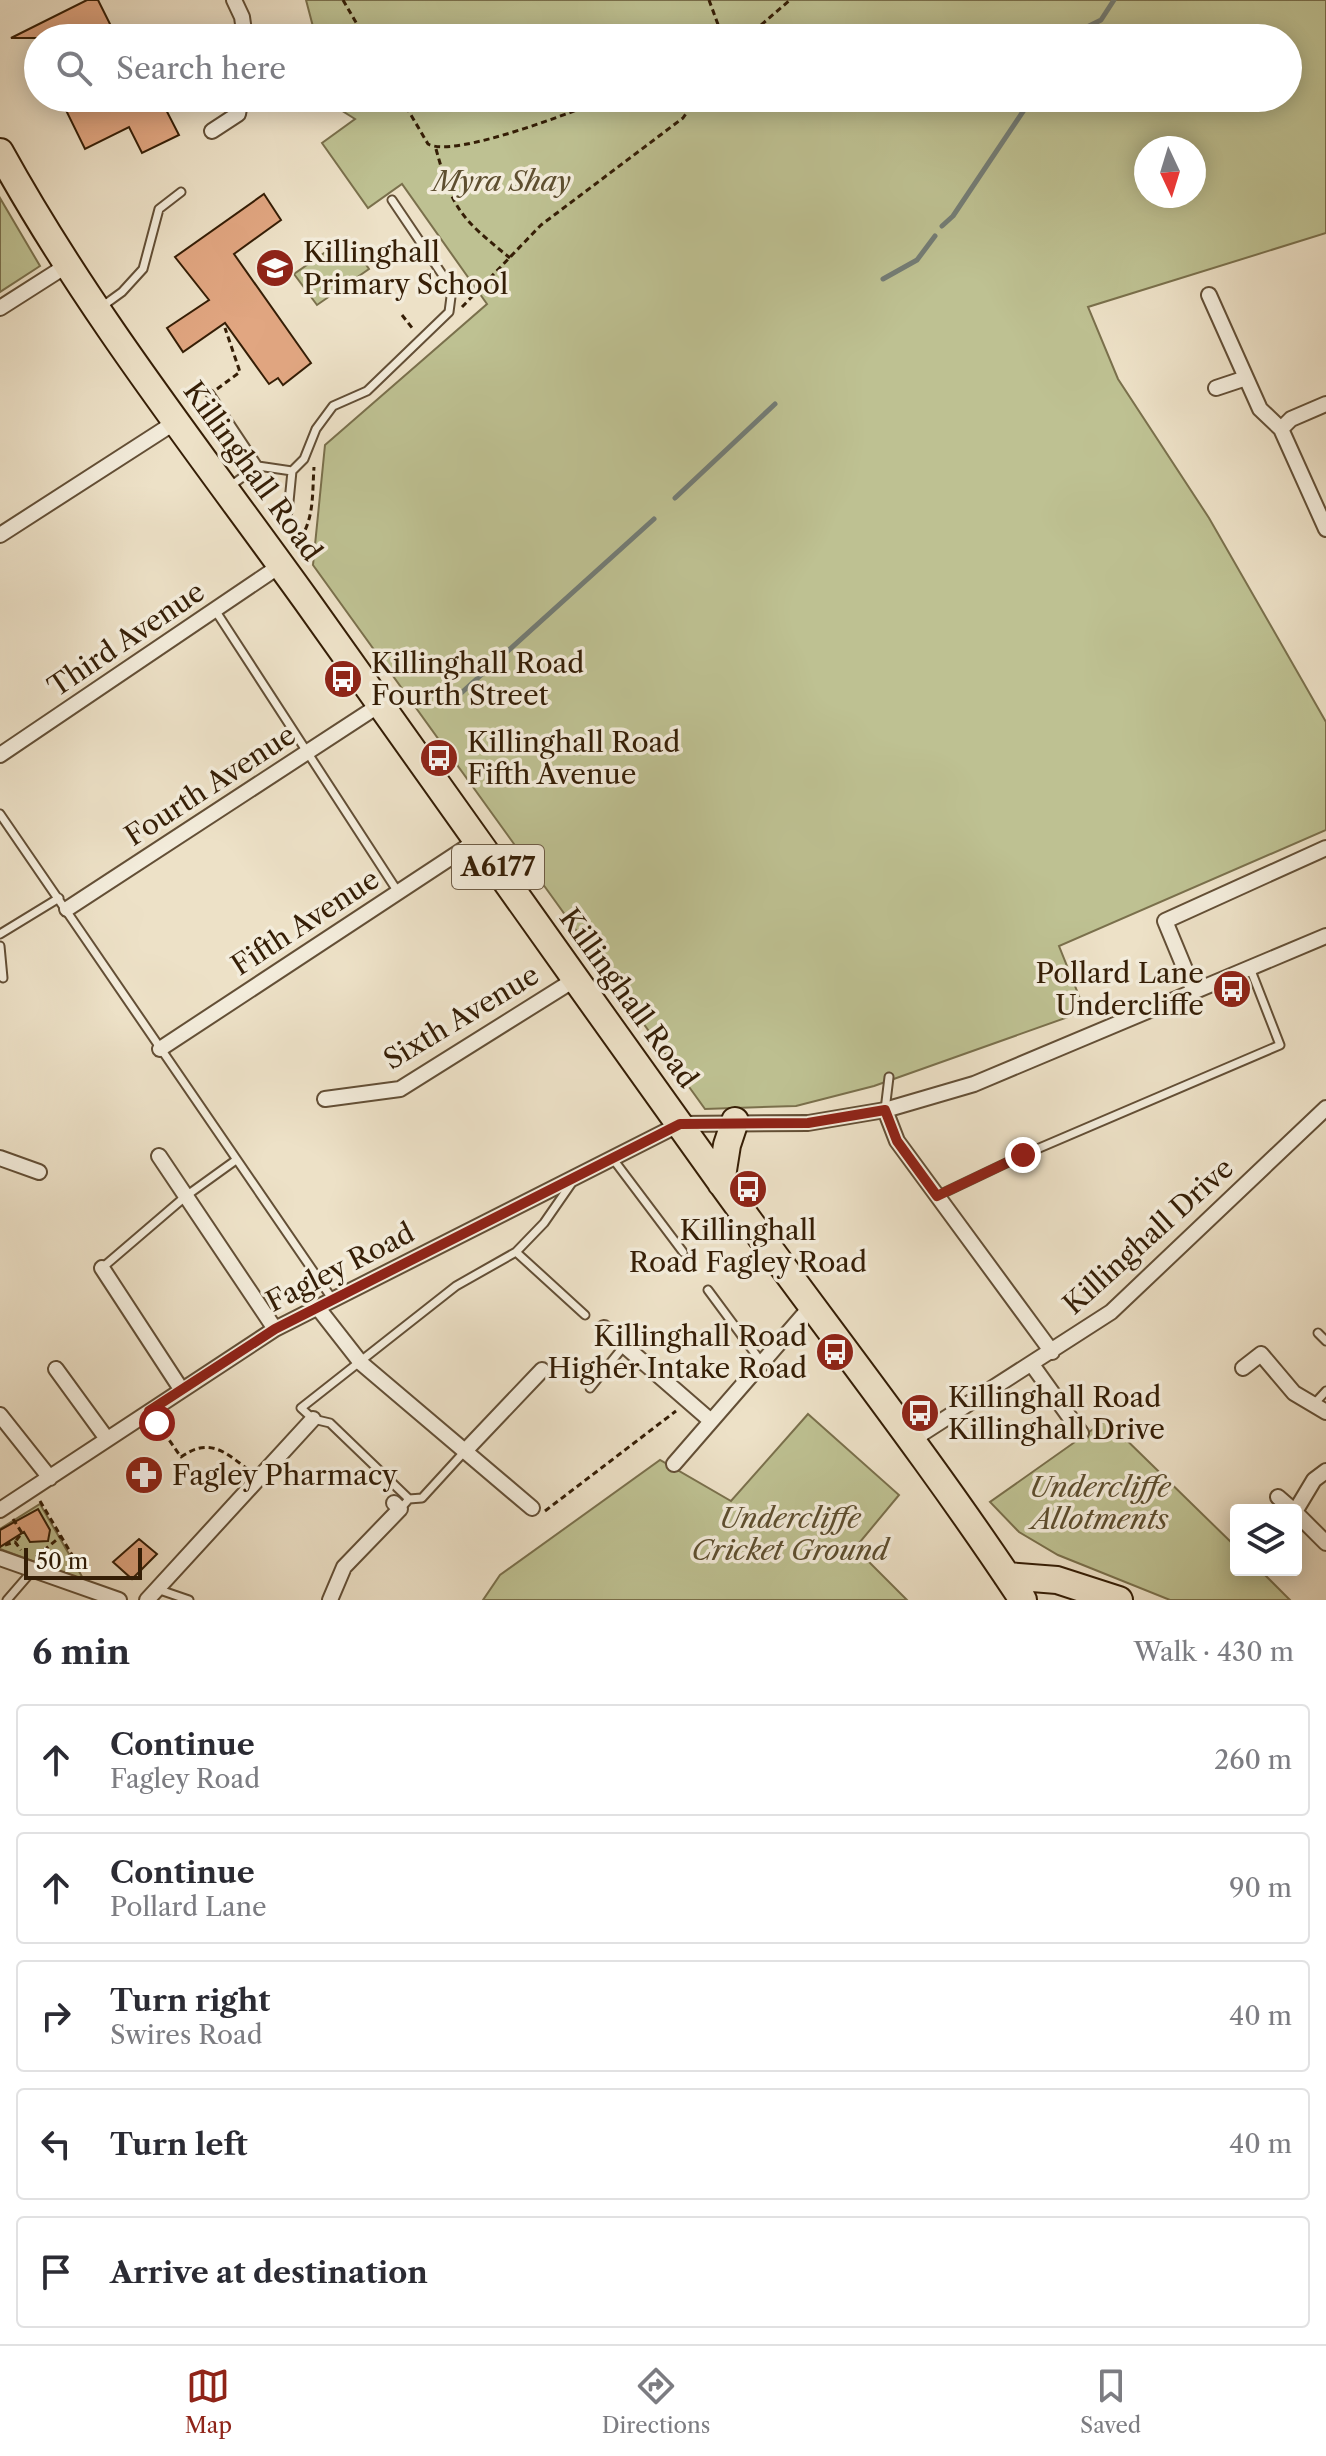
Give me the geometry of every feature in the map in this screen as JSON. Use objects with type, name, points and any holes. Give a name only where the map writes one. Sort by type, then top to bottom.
[{"type":"highway","name":"Killinghall Road","points":[[0,152],[98,309],[177,421],[479,839],[574,980],[912,1440],[1023,1600]]},
{"type":"highway","points":[[721,1183],[735,1121]]},
{"type":"highway","points":[[1007,1576],[1057,1580],[1119,1600]]},
{"type":"street","points":[[234,0],[243,24]]},
{"type":"street","points":[[212,131],[238,112]]},
{"type":"street","points":[[0,308],[69,264]]},
{"type":"street","points":[[1209,295],[1260,409],[1281,429],[1326,529]]},
{"type":"street","points":[[1216,388],[1246,378]]},
{"type":"street","points":[[1281,429],[1291,419],[1326,404]]},
{"type":"street","points":[[0,535],[177,421]]},
{"type":"street","name":"Third Avenue","points":[[0,755],[280,563]]},
{"type":"street","name":"Fourth Avenue","points":[[63,904],[381,704]]},
{"type":"street","name":"Fifth Avenue","points":[[160,1049],[479,839]]},
{"type":"street","points":[[1194,991],[1165,921],[1326,848]]},
{"type":"street","points":[[680,1124],[735,1121],[808,1123],[885,1110],[974,1084],[1326,936]]},
{"type":"street","name":"Sixth Avenue","points":[[325,1099],[400,1089],[574,980]]},
{"type":"street","name":"Killinghall Drive","points":[[912,1440],[1033,1366],[1111,1312],[1326,1108]]},
{"type":"street","points":[[885,1110],[897,1141],[1052,1352]]},
{"type":"street","name":"Fagley Road","points":[[0,1510],[275,1329],[680,1124]]},
{"type":"street","points":[[159,1156],[275,1329]]},
{"type":"street","points":[[0,1158],[39,1172]]},
{"type":"street","points":[[102,1268],[181,1389]]},
{"type":"street","points":[[674,1464],[813,1304]]},
{"type":"street","points":[[318,1308],[361,1363],[532,1508]]},
{"type":"street","points":[[604,1328],[711,1421]]},
{"type":"street","points":[[1243,1368],[1261,1354],[1294,1393],[1320,1408]]},
{"type":"street","points":[[1033,1366],[1081,1433]]},
{"type":"street","points":[[56,1369],[107,1439]]},
{"type":"street","points":[[465,1451],[542,1370]]},
{"type":"street","points":[[0,1415],[50,1478]]},
{"type":"street","points":[[152,1594],[313,1419]]},
{"type":"street","points":[[1299,1504],[1314,1480],[1326,1471]]},
{"type":"street","points":[[1278,1497],[1286,1504]]},
{"type":"street","points":[[330,1600],[344,1567],[401,1504]]},
{"type":"street","points":[[1302,1518],[1326,1543]]},
{"type":"street","points":[[0,1558],[31,1566],[119,1600]]},
{"type":"lane","points":[[98,309],[122,292],[143,269],[159,209],[181,192]]},
{"type":"lane","points":[[288,512],[292,471],[304,459],[316,429],[333,406],[367,391],[449,312],[452,289],[392,200]]},
{"type":"lane","points":[[210,394],[258,466]]},
{"type":"lane","points":[[227,489],[258,466],[292,471]]},
{"type":"lane","points":[[215,610],[398,892]]},
{"type":"lane","points":[[0,814],[333,1300]]},
{"type":"lane","points":[[0,934],[63,904]]},
{"type":"lane","points":[[0,946],[3,978]]},
{"type":"lane","points":[[937,1196],[1023,1155],[1280,1045],[1250,968]]},
{"type":"lane","points":[[885,1110],[889,1077]]},
{"type":"lane","points":[[613,1159],[683,1252]]},
{"type":"lane","points":[[102,1268],[186,1196],[236,1160]]},
{"type":"lane","points":[[465,1451],[422,1498],[401,1504],[330,1423],[313,1419],[301,1408],[456,1286],[516,1252],[544,1223],[574,1178]]},
{"type":"lane","points":[[516,1252],[585,1315]]},
{"type":"lane","points":[[708,1290],[762,1363]]},
{"type":"lane","points":[[1318,1333],[1326,1341]]},
{"type":"lane","points":[[590,1388],[625,1346]]},
{"type":"lane","points":[[1320,1408],[1326,1391]]},
{"type":"lane","points":[[7,1600],[31,1566]]},
{"type":"lane","points":[[152,1594],[189,1600]]},
{"type":"path","points":[[343,0],[357,24]]},
{"type":"path","points":[[709,0],[718,24]]},
{"type":"path","points":[[762,24],[790,0]]},
{"type":"path","points":[[409,112],[428,144],[446,149],[539,124],[571,112]]},
{"type":"path","points":[[459,309],[541,225],[687,112]]},
{"type":"path","points":[[435,148],[449,197],[463,219],[510,258]]},
{"type":"path","points":[[402,315],[421,340]]},
{"type":"path","points":[[210,394],[240,372],[225,328]]},
{"type":"path","points":[[280,563],[304,536],[310,522],[314,460]]},
{"type":"path","points":[[532,1508],[545,1511],[689,1402]]},
{"type":"path","points":[[149,1411],[181,1457],[195,1447],[222,1449],[259,1478]]},
{"type":"path","points":[[33,1506],[40,1501],[93,1591]]},
{"type":"path","points":[[13,1519],[22,1533],[15,1542]]},
{"type":"path","points":[[31,1566],[61,1536]]},
{"type":"green space","name":"Myra Shay","points":[[306,0],[1326,0],[1326,233],[1088,307],[1118,379],[1209,518],[1326,722],[1326,830],[1059,946],[1085,1011],[874,1086],[796,1106],[705,1109],[313,565],[325,445],[487,304],[402,184],[368,208],[322,143],[355,119],[344,112],[1302,112],[1302,24],[312,24]]},
{"type":"green space","points":[[0,198],[40,266],[0,292]]},
{"type":"green space","points":[[347,237],[369,269],[317,305],[294,274]]},
{"type":"green space","name":"Undercliffe Cricket Ground","points":[[808,1414],[899,1495],[855,1548],[907,1600],[483,1600],[500,1575],[660,1460],[731,1501]]},
{"type":"green space","name":"Undercliffe Allotments","points":[[1106,1420],[1230,1541],[1230,1576],[1266,1576],[1290,1600],[1170,1600],[1058,1555],[1019,1532],[990,1502]]},
{"type":"green space","points":[[40,1504],[84,1580],[0,1549],[0,1529]]},
{"type":"building","points":[[87,0],[98,0],[110,24],[39,24]]},
{"type":"building","points":[[24,32],[24,38],[11,38]]},
{"type":"building","points":[[67,112],[167,112],[179,135],[142,153],[129,127],[85,149]]},
{"type":"building","points":[[264,194],[281,220],[234,254],[311,363],[283,385],[278,378],[269,384],[225,323],[183,352],[167,328],[209,300],[175,257]]},
{"type":"building","points":[[38,1509],[50,1530],[48,1541],[30,1542],[24,1532],[0,1547],[0,1530]]},
{"type":"building","points":[[139,1539],[157,1554],[132,1579],[113,1562]]},
{"type":"waterway","points":[[1093,24],[1101,20],[1114,0]]},
{"type":"waterway","points":[[942,226],[953,216],[1023,112]]},
{"type":"waterway","points":[[883,279],[917,260],[935,236]]},
{"type":"waterway","points":[[675,498],[775,404]]},
{"type":"waterway","points":[[459,695],[654,519]]},
{"type":"place","name":"Killinghall Primary School","points":[[275,268]]},
{"type":"place","name":"Killinghall Road Fourth Street","points":[[343,679]]},
{"type":"place","name":"Killinghall Road Fifth Avenue","points":[[439,758]]},
{"type":"place","name":"Pollard Lane Undercliffe","points":[[1232,989]]},
{"type":"place","name":"Killinghall Road Fagley Road","points":[[748,1189]]},
{"type":"place","name":"Killinghall Road Higher Intake Road","points":[[835,1352]]},
{"type":"place","name":"Killinghall Road Killinghall Drive","points":[[920,1413]]},
{"type":"place","name":"Fagley Pharmacy","points":[[144,1475]]},
{"type":"route","points":[[157,1423],[149,1411],[275,1329],[680,1124],[735,1121],[808,1123],[885,1110],[897,1141],[937,1196],[1023,1155]]}]
